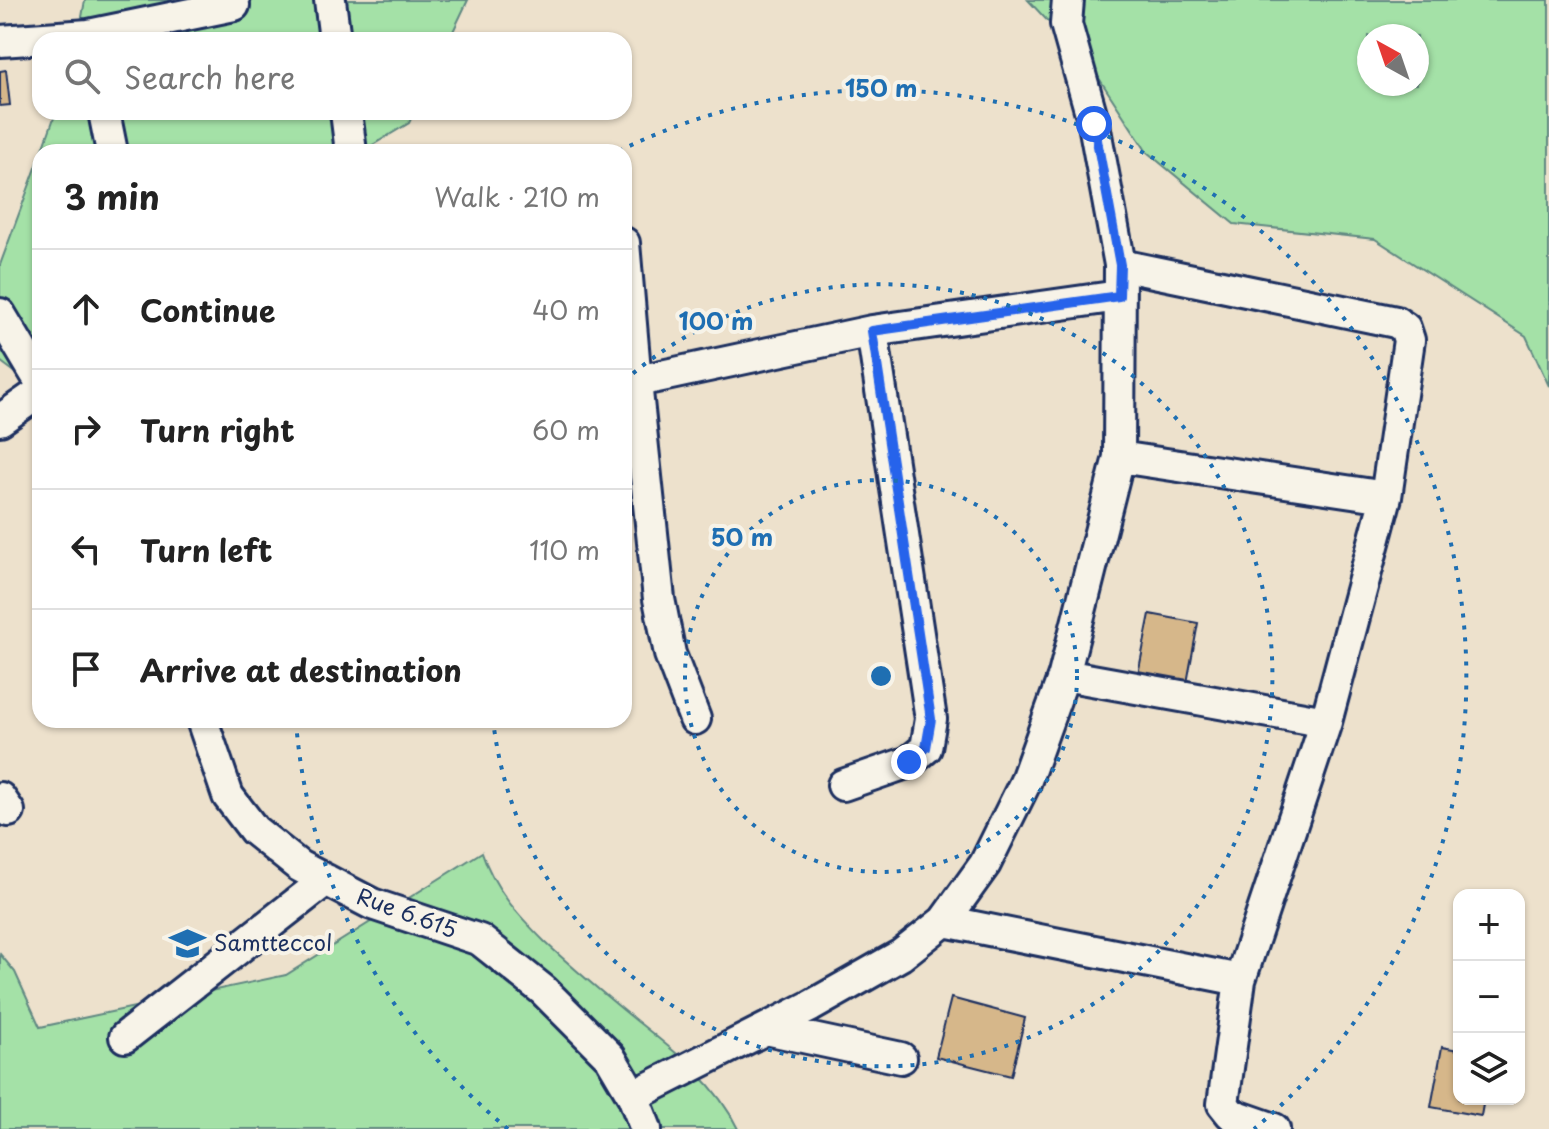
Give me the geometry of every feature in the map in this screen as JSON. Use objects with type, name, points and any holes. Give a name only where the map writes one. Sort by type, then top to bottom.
[{"type":"street","points":[[330,0],[334,32]]},
{"type":"street","points":[[633,1096],[766,1029],[901,955],[944,921],[985,864],[1025,783],[1064,675],[1119,457],[1120,265],[1094,124],[1066,24],[1068,0]]},
{"type":"street","points":[[112,32],[234,5]]},
{"type":"street","points":[[0,41],[32,40]]},
{"type":"street","points":[[106,120],[110,144]]},
{"type":"street","points":[[347,120],[350,144]]},
{"type":"street","points":[[1120,265],[1396,322],[1405,328],[1409,340],[1386,497],[1326,722],[1240,980],[1223,1104],[1231,1114],[1274,1129]]},
{"type":"street","points":[[632,383],[872,331],[1119,296]]},
{"type":"street","points":[[0,314],[32,368]]},
{"type":"street","points":[[843,785],[909,762],[926,748],[931,719],[872,331]]},
{"type":"street","points":[[0,420],[32,398]]},
{"type":"street","points":[[632,398],[659,599],[670,654],[695,719]]},
{"type":"street","points":[[1119,457],[1386,497]]},
{"type":"street","points":[[1064,675],[1326,722]]},
{"type":"street","name":"Rue 6.615","points":[[205,728],[228,796],[254,830],[299,866],[372,904],[480,940],[543,990],[610,1057],[633,1096],[646,1129]]},
{"type":"street","points":[[125,1037],[326,880]]},
{"type":"street","points":[[944,921],[1240,980]]},
{"type":"street","points":[[766,1029],[901,1058]]},
{"type":"green space","points":[[85,0],[468,0],[453,32],[79,32]]},
{"type":"green space","points":[[1028,0],[1549,0],[1549,386],[1526,336],[1375,239],[1234,224],[1147,152],[1095,72]]},
{"type":"green space","points":[[53,120],[410,120],[374,144],[45,144]]},
{"type":"green space","points":[[32,179],[32,385],[0,361],[0,265]]},
{"type":"green space","points":[[482,852],[500,890],[525,922],[579,973],[694,1070],[719,1097],[738,1129],[0,1129],[0,954],[15,972],[40,1027],[286,975]]},
{"type":"building","points":[[6,70],[10,105],[0,106],[0,71]]},
{"type":"building","points":[[1150,614],[1198,623],[1185,694],[1136,684]]},
{"type":"building","points":[[951,998],[1025,1018],[1011,1076],[936,1057]]},
{"type":"building","points":[[1442,1047],[1453,1049],[1453,1105],[1483,1105],[1481,1116],[1431,1107]]},
{"type":"place","name":"Samtteccol","points":[[188,943]]},
{"type":"route","points":[[909,762],[926,748],[931,719],[872,331],[1119,296],[1120,265],[1094,124]]}]
